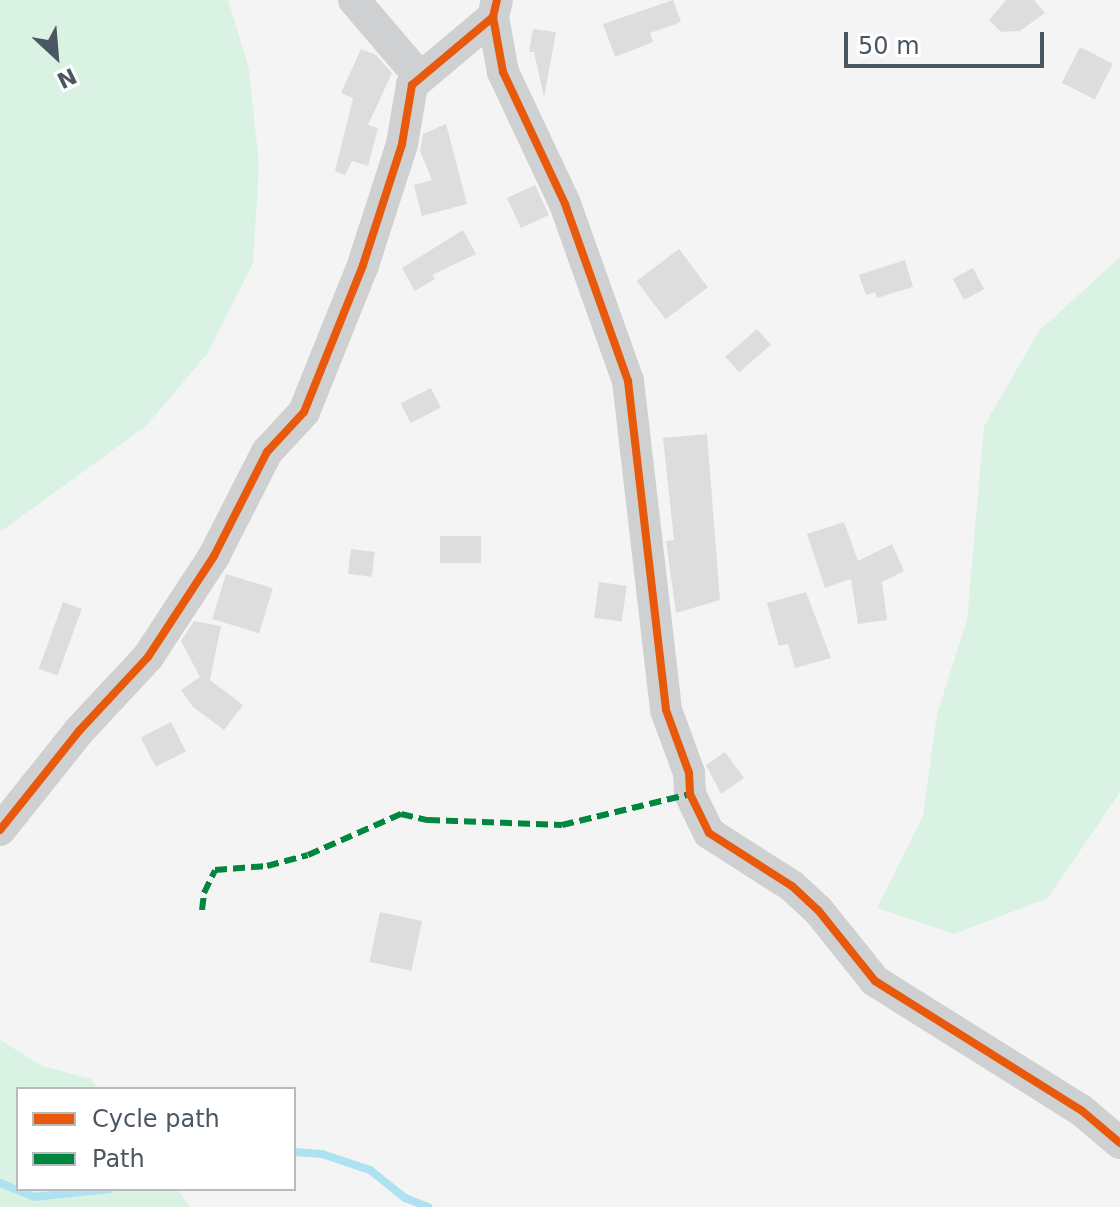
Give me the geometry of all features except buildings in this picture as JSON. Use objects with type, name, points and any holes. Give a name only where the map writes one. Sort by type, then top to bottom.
[{"type":"street","points":[[354,0],[418,75]]},
{"type":"street","points":[[0,830],[79,731],[148,657],[214,556],[267,452],[304,412],[363,265],[418,75],[495,8]]},
{"type":"street","points":[[495,8],[503,72],[575,230],[628,381],[666,710],[689,773],[690,794],[709,833],[792,886],[818,910],[875,981],[1081,1110],[1120,1143]]},
{"type":"green space","points":[[0,0],[228,0],[249,69],[259,165],[253,263],[207,354],[146,426],[0,532]]},
{"type":"green space","points":[[1120,257],[1120,792],[1048,898],[954,934],[877,908],[923,816],[937,714],[967,620],[984,426],[1039,331]]},
{"type":"green space","points":[[0,1040],[42,1066],[91,1079],[97,1087],[16,1087],[16,1191],[178,1191],[190,1207],[0,1207]]},
{"type":"waterway","points":[[296,1152],[322,1154],[370,1170],[405,1198],[428,1207]]},
{"type":"waterway","points":[[0,1183],[16,1190]]},
{"type":"waterway","points":[[19,1191],[34,1197],[91,1191]]},
{"type":"marked path","points":[[202,910],[204,893],[215,870],[267,866],[308,855],[401,814],[428,820],[562,825],[690,794]]},
{"type":"cycle path","points":[[0,830],[79,731],[148,657],[214,556],[267,452],[304,412],[363,265],[402,144],[412,85],[493,17],[497,0]]},
{"type":"cycle path","points":[[493,17],[503,72],[565,204],[628,381],[666,710],[689,773],[690,794],[709,833],[792,886],[818,910],[875,981],[1081,1110],[1120,1143]]}]
